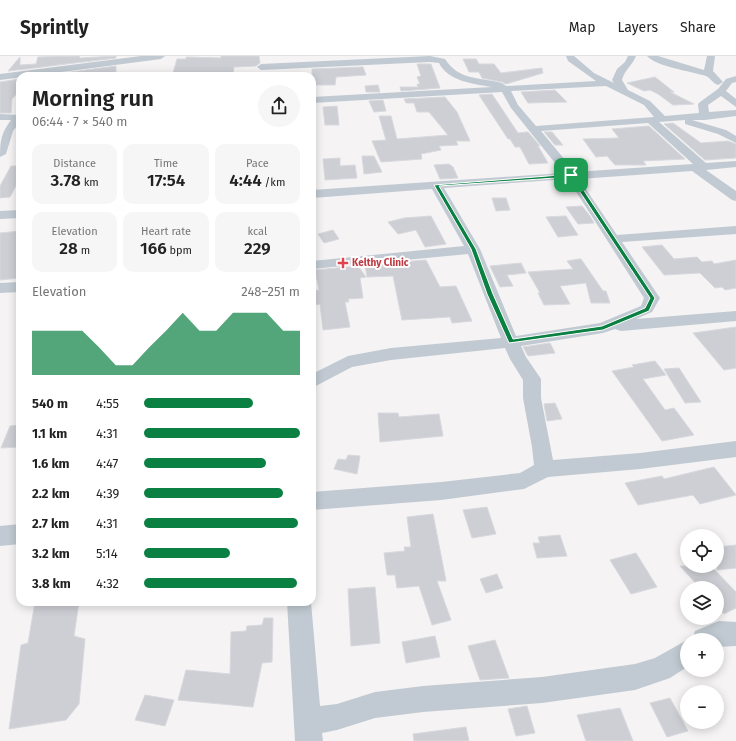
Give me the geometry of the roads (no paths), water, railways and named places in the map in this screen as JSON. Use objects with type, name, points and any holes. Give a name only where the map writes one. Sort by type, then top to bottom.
[{"type":"street","points":[[46,72],[161,56]]},
{"type":"street","points":[[263,56],[263,72],[430,59],[442,61],[447,70],[464,78],[499,85],[506,90],[514,106],[571,175],[652,298],[647,310],[603,328]]},
{"type":"street","points":[[625,92],[617,80],[621,69],[629,63],[632,56]]},
{"type":"street","points":[[651,56],[662,61],[712,75]]},
{"type":"street","points":[[711,56],[708,71],[736,104]]},
{"type":"street","points":[[560,57],[570,58],[591,75],[647,103],[662,119]]},
{"type":"street","points":[[46,72],[51,61]]},
{"type":"street","points":[[0,77],[16,75]]},
{"type":"street","points":[[705,117],[702,104],[723,89],[729,81],[736,79]]},
{"type":"street","points":[[316,100],[464,90],[506,90],[607,83]]},
{"type":"street","points":[[532,129],[705,117],[736,113]]},
{"type":"street","points":[[0,117],[14,117],[16,120],[8,131],[0,154]]},
{"type":"street","points":[[676,118],[722,132],[736,140]]},
{"type":"street","points":[[650,120],[699,166],[736,197]]},
{"type":"street","points":[[316,194],[736,164]]},
{"type":"street","points":[[436,185],[473,249],[490,294],[518,359],[532,379],[532,398],[542,448],[544,469]]},
{"type":"street","points":[[0,215],[16,214]]},
{"type":"street","points":[[614,239],[736,230]]},
{"type":"street","points":[[316,265],[473,249]]},
{"type":"street","points":[[0,288],[16,287]]},
{"type":"street","points":[[316,380],[348,362],[391,354],[511,342],[537,336],[603,328],[736,316]]},
{"type":"street","points":[[316,501],[441,492],[524,480],[544,469],[675,458],[736,449]]},
{"type":"street","points":[[0,536],[16,534]]},
{"type":"street","points":[[298,606],[309,731],[337,717],[376,705],[422,699],[542,690],[635,677],[661,669],[680,657]]},
{"type":"street","points":[[724,633],[736,634]]},
{"type":"place","name":"Kelthy Clinic","points":[[343,263]]}]
